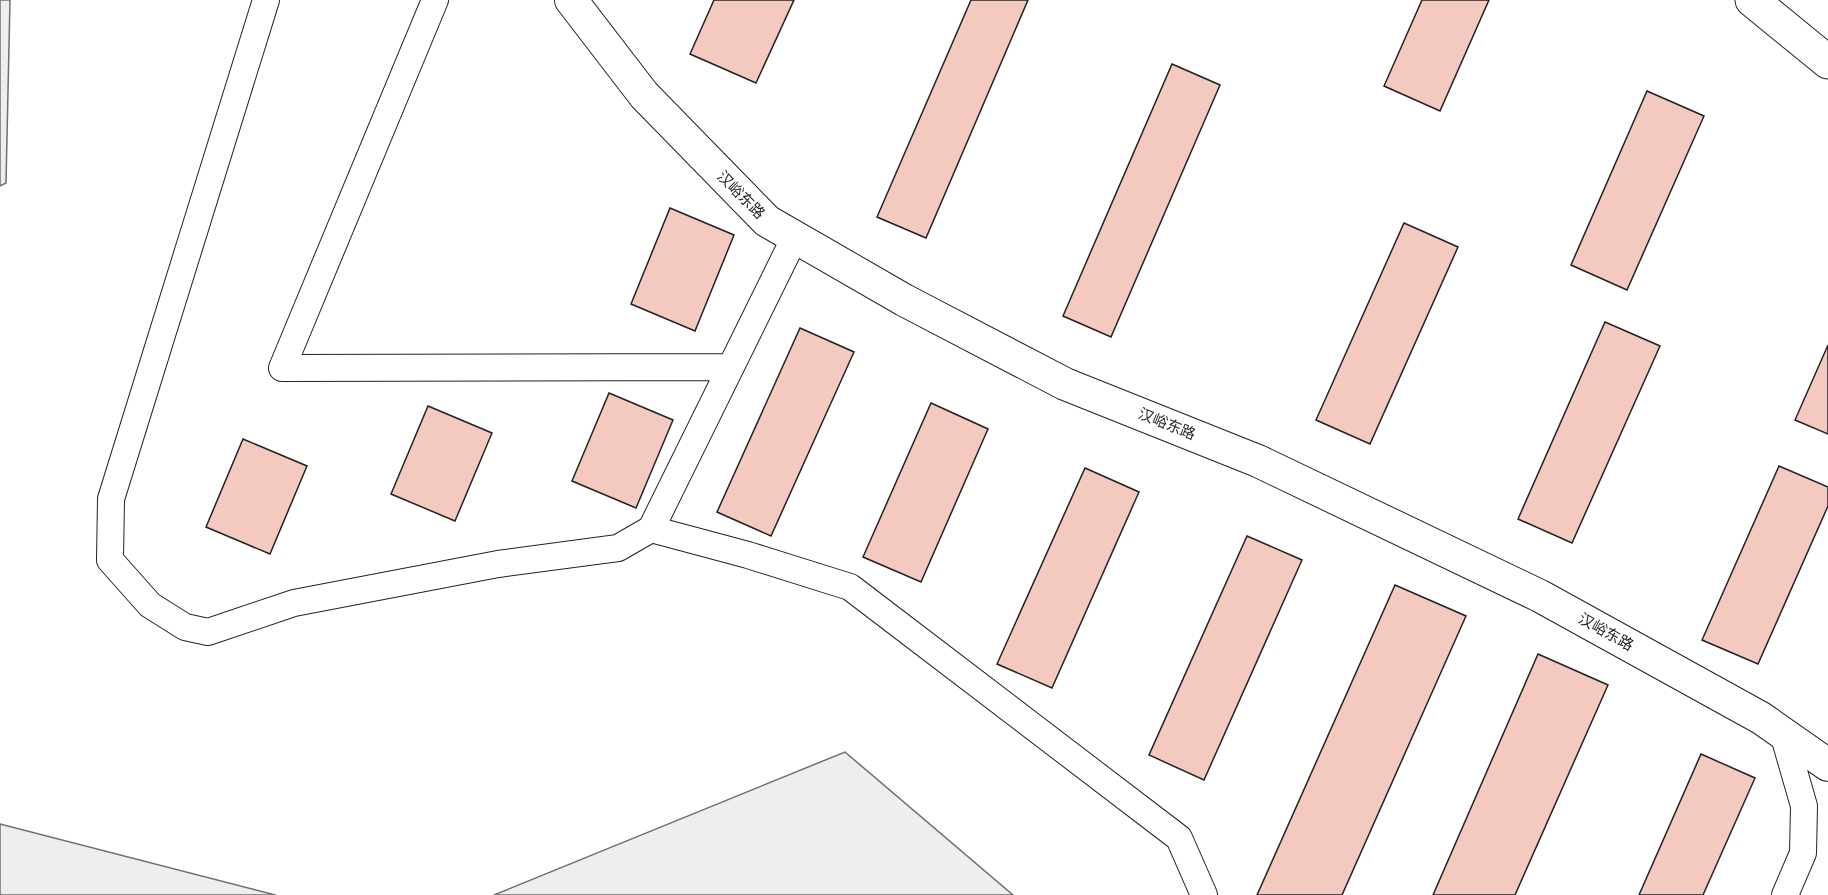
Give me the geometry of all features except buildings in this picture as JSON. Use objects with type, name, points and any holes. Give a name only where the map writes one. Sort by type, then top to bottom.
[{"type":"main road","points":[[1752,0],[1828,62]]},
{"type":"street","points":[[266,0],[111,500],[110,560],[150,605],[185,627],[208,632],[294,603],[498,564],[618,548],[651,530],[795,237]]},
{"type":"street","points":[[435,0],[282,368],[731,367]]},
{"type":"street","name":"汉峪东路","points":[[571,0],[644,95],[768,221],[904,300],[1065,384],[1258,461],[1540,596],[1761,718],[1828,765]]},
{"type":"street","points":[[651,530],[748,555],[849,587],[1179,838],[1204,895]]},
{"type":"street","points":[[1783,733],[1804,806],[1803,854],[1785,895]]},
{"type":"shaded area","points":[[0,0],[10,0],[6,183],[0,186]]},
{"type":"shaded area","points":[[845,752],[1013,895],[494,895]]},
{"type":"shaded area","points":[[0,824],[275,895],[0,895]]}]
